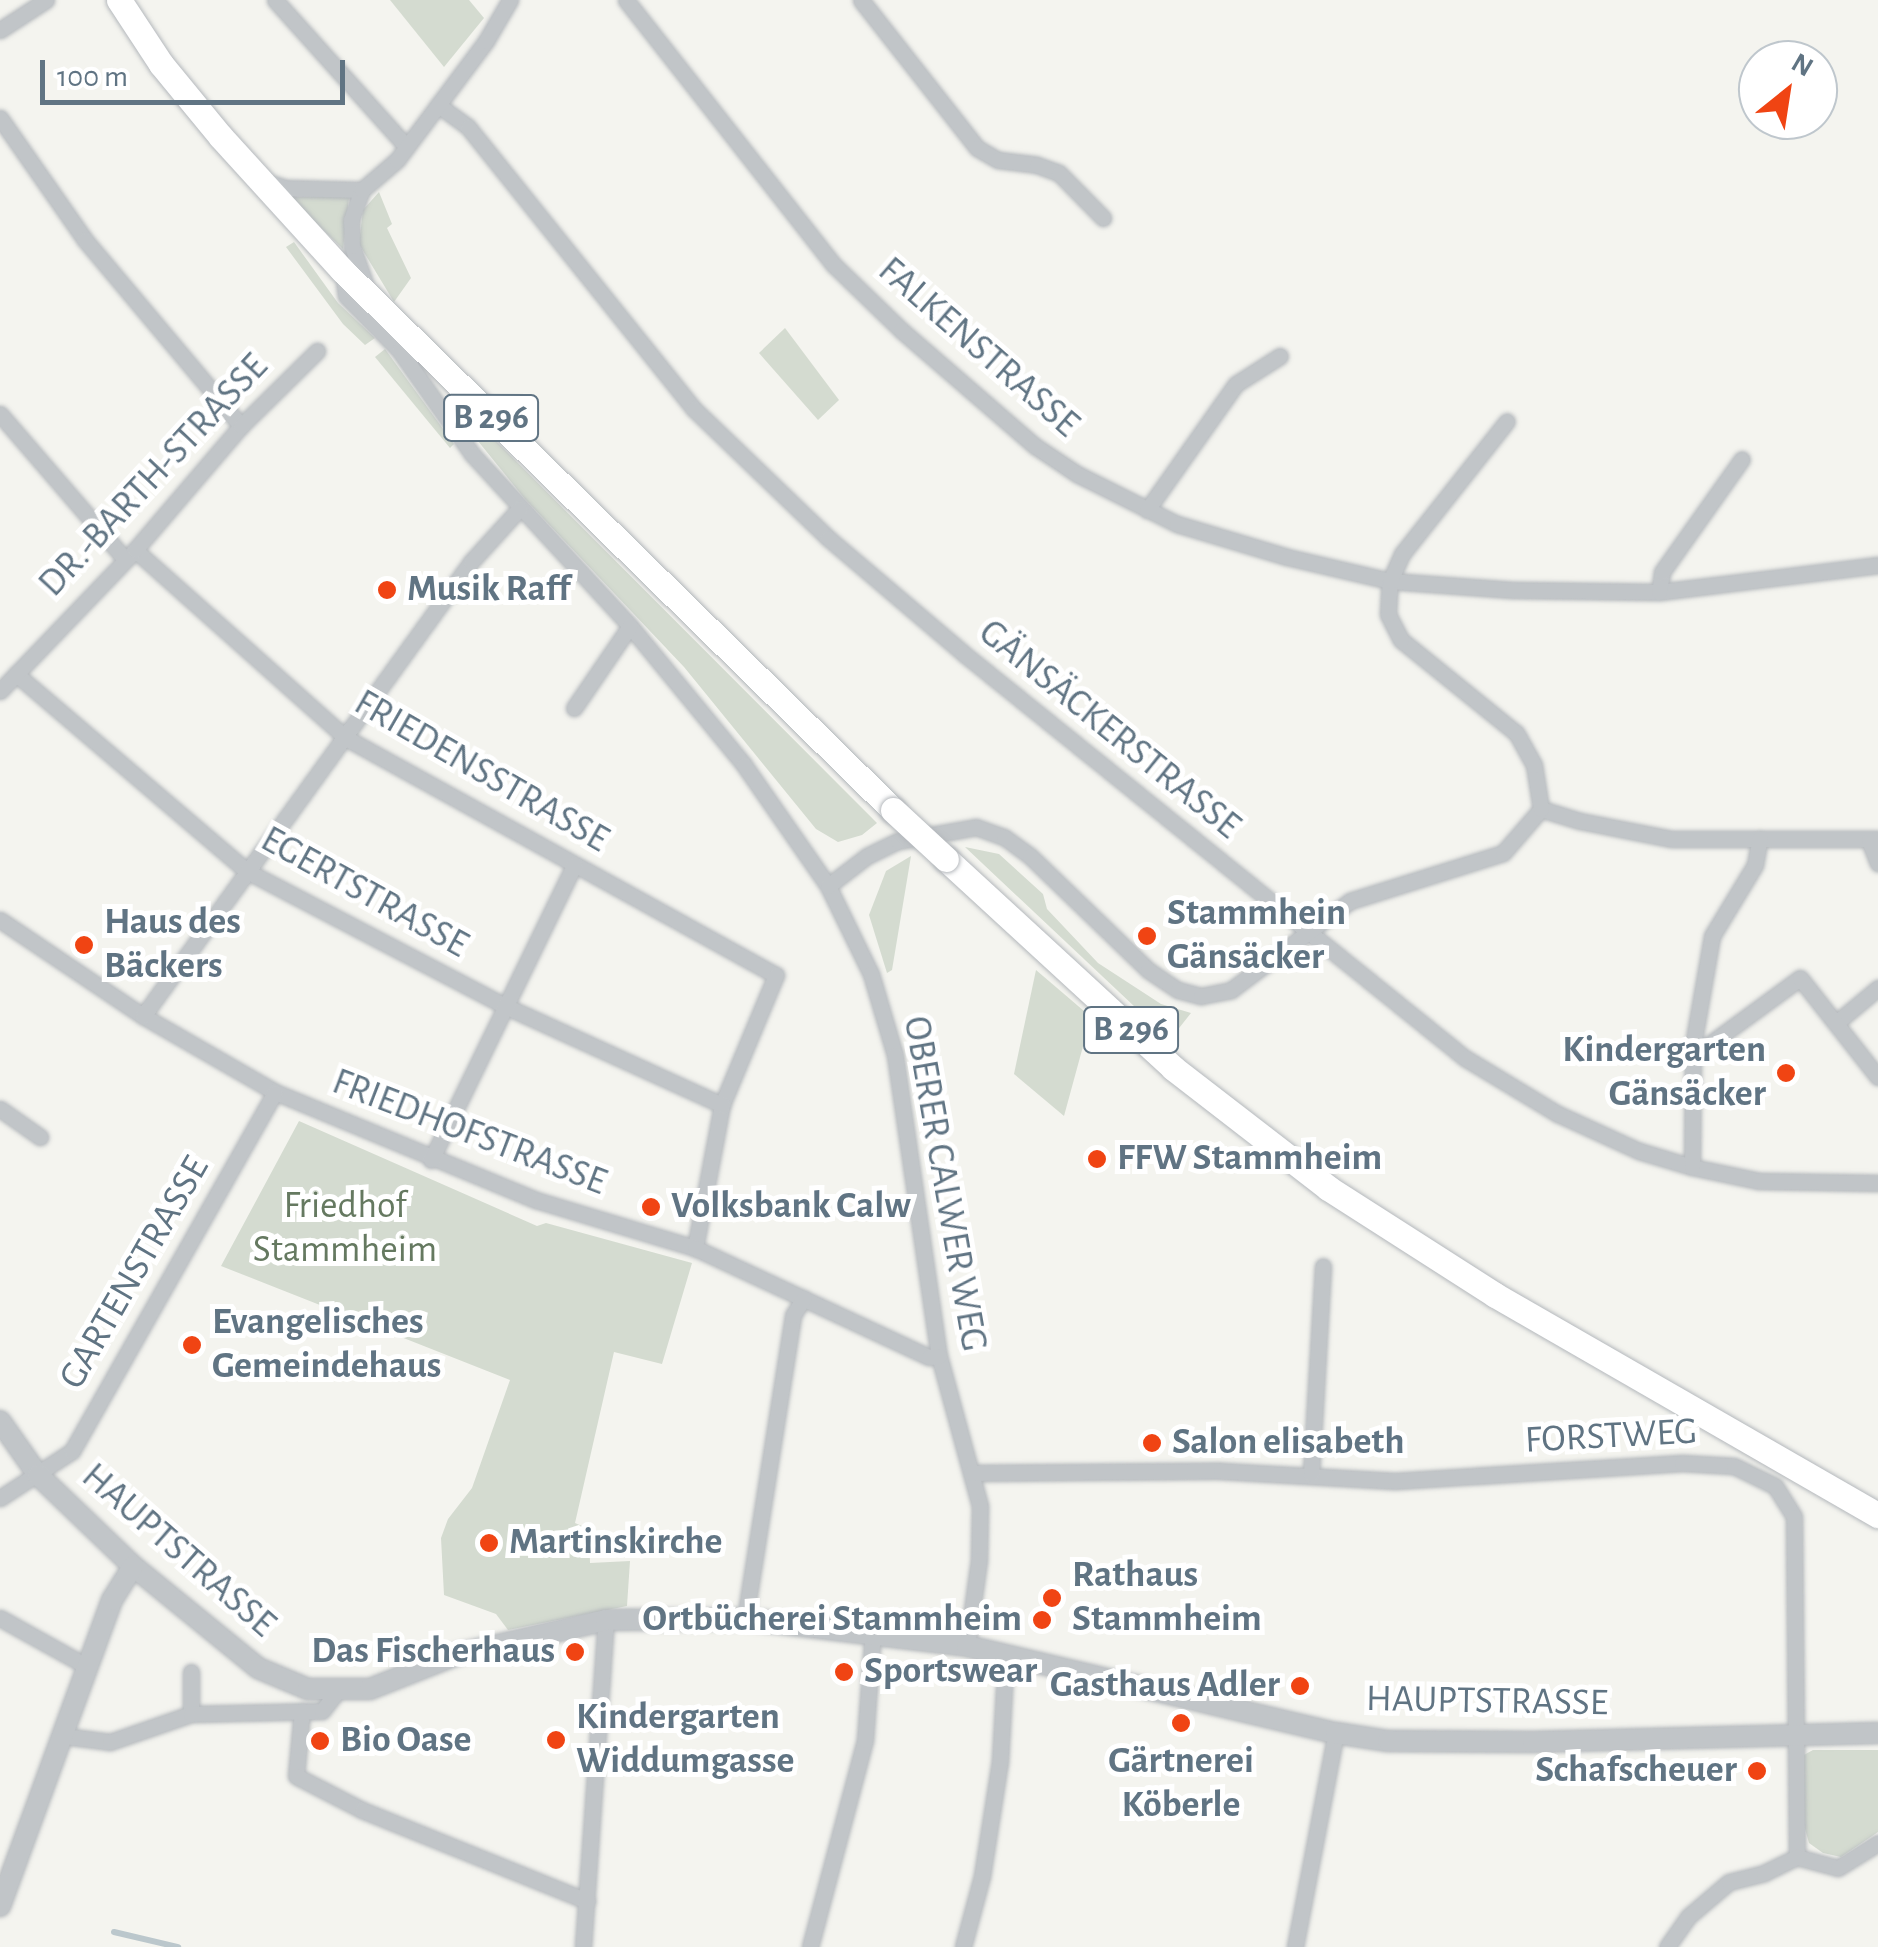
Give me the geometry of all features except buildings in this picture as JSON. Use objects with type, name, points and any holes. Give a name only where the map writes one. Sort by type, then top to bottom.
[{"type":"main road","name":"B 296","points":[[118,0],[161,64],[258,179],[342,270],[893,810],[1172,1068],[1328,1188],[1495,1295],[1878,1515]]},
{"type":"street","points":[[0,30],[46,0]]},
{"type":"street","points":[[275,0],[405,145]]},
{"type":"street","points":[[377,305],[352,246],[352,220],[362,190],[397,160],[510,0]]},
{"type":"street","name":"FALKENSTRASSE","points":[[626,0],[834,264],[1035,446],[1147,510],[1231,542],[1390,580],[1512,590],[1659,592],[1878,565]]},
{"type":"street","points":[[861,0],[977,148],[998,160],[1036,165],[1059,173],[1103,218]]},
{"type":"street","name":"GÄNSÄCKERSTRASSE","points":[[438,105],[468,127],[694,408],[734,450],[963,653],[1464,1058],[1558,1114],[1639,1151],[1759,1181],[1878,1184]]},
{"type":"street","points":[[0,118],[85,240],[241,426]]},
{"type":"street","points":[[258,179],[285,188],[362,190]]},
{"type":"street","name":"OBERER CALWER WEG","points":[[342,270],[346,296],[399,350],[472,454],[630,626],[744,765],[828,886],[871,974],[896,1054],[939,1356],[980,1506],[979,1560],[967,1646]]},
{"type":"street","name":"DR.-BARTH-STRASSE","points":[[0,691],[241,426],[317,351]]},
{"type":"street","points":[[1147,510],[1236,384],[1280,356]]},
{"type":"street","name":"FRIEDENSSTRASSE","points":[[0,414],[129,553],[346,738],[776,975],[722,1106]]},
{"type":"street","points":[[828,886],[867,856],[898,841],[976,827],[1004,837],[1030,856],[1148,970],[1178,990],[1201,996],[1231,990],[1350,901],[1503,853],[1541,809],[1534,765],[1516,733],[1402,640],[1388,614],[1390,580],[1402,554],[1506,421]]},
{"type":"street","points":[[1659,592],[1662,572],[1742,459]]},
{"type":"street","points":[[143,1016],[471,562],[519,509]]},
{"type":"street","points":[[574,708],[630,626]]},
{"type":"street","name":"EGERTSTRASSE","points":[[16,674],[247,871],[505,1006],[722,1106]]},
{"type":"street","points":[[1541,809],[1672,839],[1873,839],[1878,863]]},
{"type":"street","points":[[1692,1167],[1693,1045],[1712,936],[1754,866],[1760,838]]},
{"type":"street","points":[[431,1160],[574,865]]},
{"type":"street","name":"FRIEDHOFSTRASSE","points":[[0,920],[143,1016],[275,1092],[431,1160],[536,1200],[695,1248],[929,1357],[939,1356]]},
{"type":"street","points":[[1693,1045],[1707,1046],[1800,978],[1878,1077]]},
{"type":"street","points":[[1836,1022],[1878,988]]},
{"type":"street","name":"GARTENSTRASSE","points":[[0,1498],[72,1451],[275,1092]]},
{"type":"street","points":[[695,1248],[722,1106]]},
{"type":"street","points":[[0,1109],[40,1137]]},
{"type":"street","points":[[1310,1474],[1324,1266]]},
{"type":"street","points":[[745,1619],[794,1316],[804,1298]]},
{"type":"street","name":"HAUPTSTRASSE","points":[[0,1421],[38,1475],[133,1566],[258,1668],[308,1690],[370,1689],[502,1642],[606,1620],[745,1619],[967,1646],[1336,1733],[1388,1740],[1878,1733]]},
{"type":"street","name":"FORSTWEG","points":[[970,1473],[1310,1474],[1396,1481],[1682,1462],[1734,1466],[1775,1486],[1794,1518],[1792,1737],[1797,1856]]},
{"type":"street","points":[[0,1906],[112,1600],[133,1566]]},
{"type":"street","points":[[0,1618],[88,1666]]},
{"type":"street","points":[[583,1947],[606,1620]]},
{"type":"street","points":[[810,1947],[865,1740],[873,1632]]},
{"type":"street","points":[[964,1947],[982,1876],[1000,1761],[1006,1654]]},
{"type":"street","points":[[191,1672],[191,1714]]},
{"type":"street","name":"HAUPTSTRASSE","points":[[64,1736],[110,1742],[191,1714],[322,1711],[337,1692]]},
{"type":"street","points":[[302,1711],[296,1776],[362,1810],[586,1901]]},
{"type":"street","points":[[1296,1947],[1336,1733]]},
{"type":"street","points":[[1666,1947],[1689,1916],[1729,1882],[1764,1873],[1797,1856],[1838,1868],[1878,1843]]},
{"type":"green space","points":[[390,0],[469,0],[484,18],[444,67]]},
{"type":"green space","points":[[379,192],[392,224],[387,228],[411,278],[394,302],[359,244],[363,210]]},
{"type":"green space","points":[[349,197],[343,249],[292,200]]},
{"type":"green space","points":[[294,242],[338,303],[375,338],[365,345],[343,324],[286,247]]},
{"type":"green space","points":[[785,328],[839,400],[818,420],[759,353]]},
{"type":"green space","points":[[385,349],[454,444],[450,448],[375,357]]},
{"type":"green space","points":[[458,403],[877,823],[862,835],[838,842],[816,829],[684,667],[525,499],[452,409]]},
{"type":"green space","points":[[965,847],[999,854],[1043,894],[1047,909],[1098,963],[1161,1004],[1191,1013],[1172,1037],[1152,1023]]},
{"type":"green space","points":[[911,856],[892,970],[887,973],[869,915],[886,871]]},
{"type":"green space","points":[[1036,970],[1091,1017],[1064,1116],[1014,1074]]},
{"type":"green space","name":"Friedhof Stammheim","points":[[299,1121],[537,1226],[546,1223],[692,1263],[662,1364],[614,1352],[575,1523],[589,1529],[590,1563],[630,1561],[627,1606],[508,1630],[496,1614],[444,1595],[441,1538],[448,1519],[472,1488],[510,1380],[221,1266]]},
{"type":"green space","points":[[1813,1750],[1878,1750],[1878,1832],[1841,1857],[1823,1853],[1809,1843],[1804,1825],[1802,1756]]},
{"type":"waterway","points":[[114,1932],[178,1947]]},
{"type":"place","name":"Musik Raff","points":[[387,590]]},
{"type":"place","name":"Stammhein Gänsäcker","points":[[1147,936]]},
{"type":"place","name":"Haus des Bäckers","points":[[84,945]]},
{"type":"place","name":"Kindergarten Gänsäcker","points":[[1786,1073]]},
{"type":"place","name":"FFW Stammheim","points":[[1097,1159]]},
{"type":"place","name":"Volksbank Calw","points":[[651,1207]]},
{"type":"place","name":"Evangelisches Gemeindehaus","points":[[192,1345]]},
{"type":"place","name":"Salon elisabeth","points":[[1152,1443]]},
{"type":"place","name":"Martinskirche","points":[[489,1543]]},
{"type":"place","name":"Rathaus Stammheim","points":[[1052,1598]]},
{"type":"place","name":"Ortbücherei Stammheim","points":[[1042,1620]]},
{"type":"place","name":"Das Fischerhaus","points":[[575,1652]]},
{"type":"place","name":"Sportswear","points":[[844,1672]]},
{"type":"place","name":"Gasthaus Adler","points":[[1300,1686]]},
{"type":"place","name":"Gärtnerei Köberle","points":[[1181,1723]]},
{"type":"place","name":"Kindergarten Widdumgasse","points":[[556,1740]]},
{"type":"place","name":"Bio Oase","points":[[320,1741]]},
{"type":"place","name":"Schafscheuer","points":[[1757,1771]]}]
